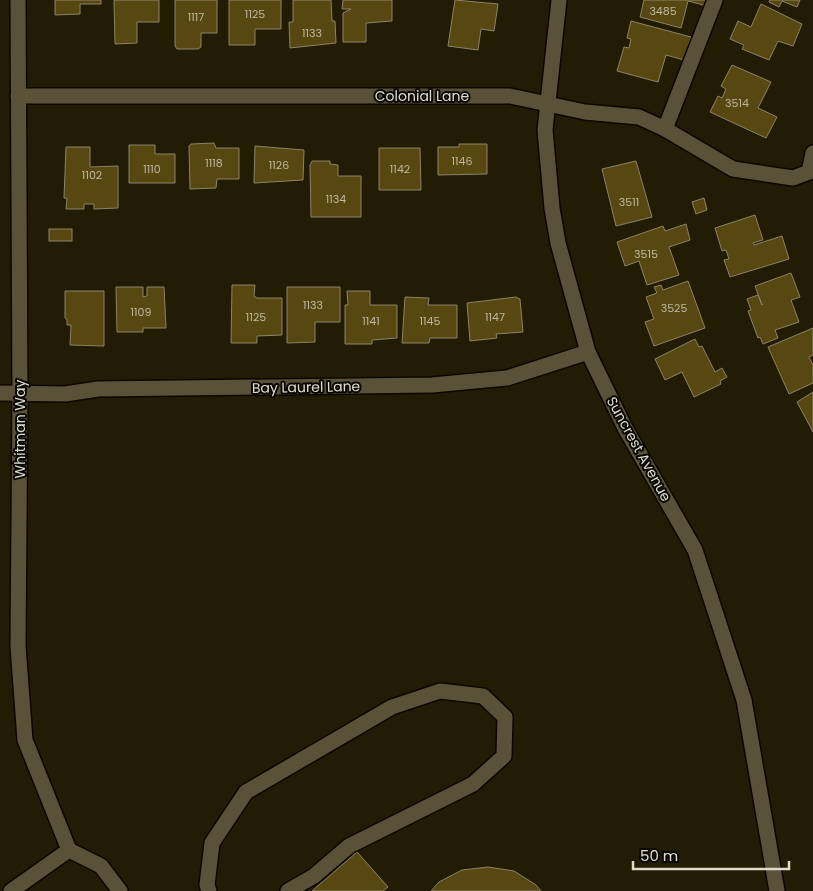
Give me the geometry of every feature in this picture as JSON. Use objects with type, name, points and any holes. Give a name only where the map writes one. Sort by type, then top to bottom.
[{"type":"street","name":"Whitman Way","points":[[18,0],[20,394],[18,646],[25,740],[69,850]]},
{"type":"street","name":"Suncrest Avenue","points":[[559,0],[545,130],[552,208],[558,243],[588,352],[625,428],[695,550],[744,700],[778,891]]},
{"type":"street","points":[[665,129],[715,0]]},
{"type":"street","name":"Colonial Lane","points":[[18,96],[510,96],[585,112],[639,118],[665,129],[732,169],[793,178],[811,178]]},
{"type":"street","points":[[811,178],[813,153]]},
{"type":"street","name":"Bay Laurel Lane","points":[[0,393],[64,394],[98,389],[432,386],[507,378],[588,352]]},
{"type":"street","points":[[209,891],[207,885],[212,843],[246,792],[392,707],[440,691],[483,696],[505,716],[504,756],[473,784],[349,846],[314,876],[288,891]]},
{"type":"street","points":[[11,891],[69,850],[101,866],[120,891]]},
{"type":"building","points":[[55,0],[101,0],[101,4],[80,4],[80,14],[55,15]]},
{"type":"building","points":[[114,0],[159,0],[159,22],[137,22],[137,43],[115,44]]},
{"type":"building","points":[[175,0],[217,0],[217,33],[201,33],[201,47],[198,49],[177,49],[175,46]]},
{"type":"building","points":[[229,0],[281,0],[281,29],[255,29],[255,45],[229,45]]},
{"type":"building","points":[[293,0],[331,0],[332,21],[335,21],[336,43],[290,48],[289,22],[293,22]]},
{"type":"building","points":[[343,0],[392,0],[392,21],[366,23],[366,42],[343,42],[343,13],[351,9],[342,9]]},
{"type":"building","points":[[455,0],[498,4],[494,31],[481,29],[478,50],[448,46]]},
{"type":"building","points":[[644,0],[708,0],[707,6],[688,1],[681,28],[640,17]]},
{"type":"building","points":[[770,0],[800,0],[797,7],[782,1],[779,7],[769,2]]},
{"type":"building","points":[[761,4],[802,24],[793,46],[778,41],[769,60],[742,49],[744,45],[730,39],[738,21],[751,27]]},
{"type":"building","points":[[631,21],[691,37],[684,60],[666,55],[658,82],[617,71],[624,47],[629,48],[631,39],[627,38]]},
{"type":"building","points":[[732,65],[771,82],[758,108],[777,117],[766,138],[710,112],[718,96],[722,98],[726,89],[721,86]]},
{"type":"building","points":[[214,143],[216,148],[239,148],[239,179],[217,179],[216,188],[190,189],[189,146],[191,144]]},
{"type":"building","points":[[459,144],[487,144],[487,174],[438,175],[438,147],[459,147]]},
{"type":"building","points":[[129,145],[155,145],[155,154],[175,154],[175,183],[129,183]]},
{"type":"building","points":[[255,146],[304,150],[303,180],[254,183]]},
{"type":"building","points":[[66,147],[90,147],[90,167],[118,166],[118,208],[94,209],[94,204],[84,204],[84,209],[66,209],[67,198],[64,198]]},
{"type":"building","points":[[379,148],[420,148],[421,190],[379,190]]},
{"type":"building","points":[[312,161],[330,161],[330,164],[338,165],[338,176],[361,176],[361,217],[311,217],[310,165]]},
{"type":"building","points":[[636,161],[652,217],[616,226],[602,169]]},
{"type":"building","points":[[704,198],[707,210],[696,214],[692,202]]},
{"type":"building","points":[[755,215],[763,240],[753,243],[754,245],[782,236],[789,259],[730,277],[724,260],[729,259],[726,250],[722,251],[715,228]]},
{"type":"building","points":[[686,224],[690,240],[669,247],[679,275],[647,285],[639,261],[625,266],[617,242],[663,226],[665,231]]},
{"type":"building","points":[[49,229],[72,229],[72,241],[49,241]]},
{"type":"building","points":[[791,273],[800,297],[791,300],[799,322],[775,330],[778,338],[763,344],[760,337],[758,338],[748,311],[751,310],[747,299],[758,295],[762,305],[755,286]]},
{"type":"building","points":[[688,281],[705,328],[654,346],[645,322],[654,319],[646,297],[657,293],[654,287],[661,285],[663,290]]},
{"type":"building","points":[[232,285],[255,285],[254,296],[257,298],[282,298],[282,335],[257,336],[257,343],[231,343]]},
{"type":"building","points":[[116,287],[143,287],[143,297],[147,296],[147,287],[164,287],[166,328],[143,328],[143,332],[117,332]]},
{"type":"building","points":[[287,287],[340,287],[340,322],[315,322],[315,342],[287,343]]},
{"type":"building","points":[[65,291],[104,291],[104,346],[70,345],[71,325],[67,325],[67,319],[65,318]]},
{"type":"building","points":[[347,291],[370,291],[370,305],[397,305],[397,338],[372,340],[372,344],[345,344],[345,305],[348,305]]},
{"type":"building","points":[[405,297],[429,298],[428,305],[457,305],[457,338],[430,338],[429,343],[402,343]]},
{"type":"building","points":[[516,297],[520,299],[523,332],[496,334],[497,338],[470,341],[467,303]]},
{"type":"building","points":[[813,328],[813,355],[809,357],[813,365],[813,383],[789,394],[768,347]]},
{"type":"building","points":[[695,339],[699,347],[702,346],[715,372],[722,368],[727,377],[720,381],[721,384],[694,397],[682,372],[665,380],[655,359]]},
{"type":"building","points":[[813,392],[813,432],[797,402]]},
{"type":"building","points":[[357,852],[388,887],[383,891],[312,891]]},
{"type":"building","points":[[488,867],[514,871],[536,885],[541,891],[431,891],[439,882],[462,870]]}]
